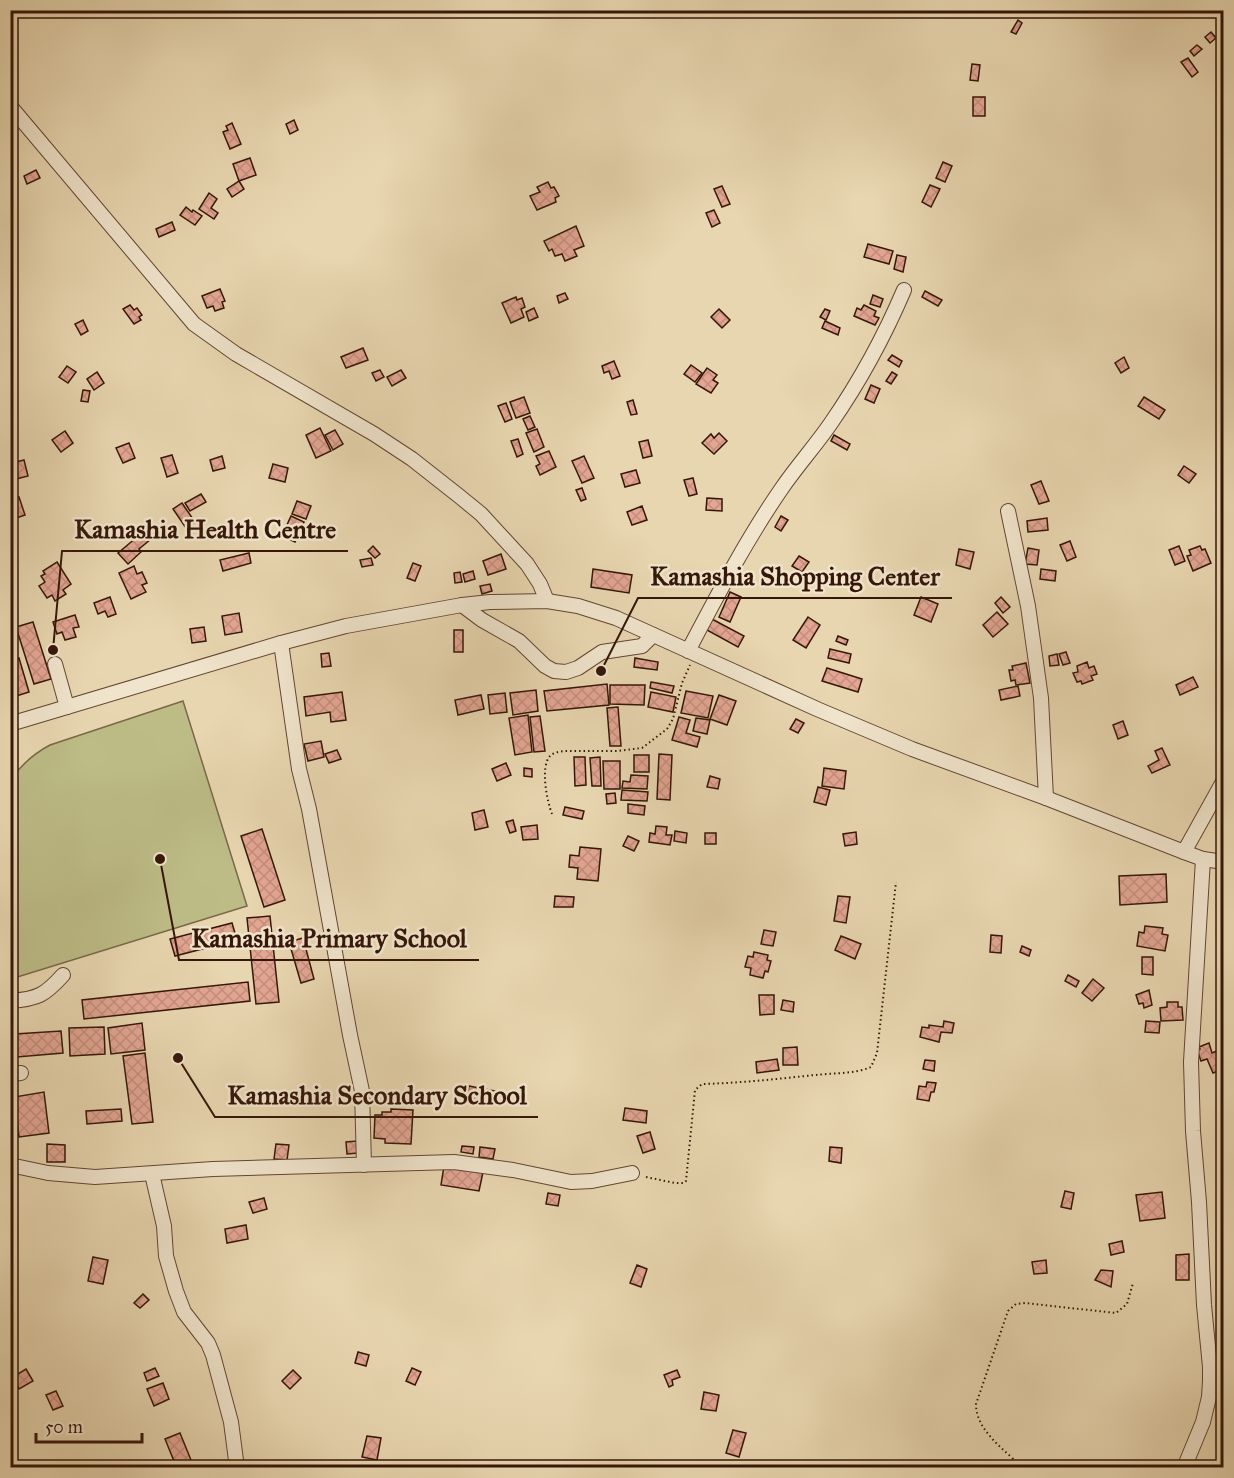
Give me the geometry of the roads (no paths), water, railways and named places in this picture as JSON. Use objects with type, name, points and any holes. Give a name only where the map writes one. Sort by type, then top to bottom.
[{"type":"street","points":[[10,106],[194,324],[236,354],[374,434],[451,490],[481,514],[508,541],[540,584],[547,601]]},
{"type":"street","points":[[692,653],[758,525],[831,423],[885,334],[904,290]]},
{"type":"street","points":[[10,420],[10,428]]},
{"type":"street","points":[[1008,511],[1028,606],[1041,698],[1046,798]]},
{"type":"street","points":[[10,724],[281,643],[346,626],[462,605],[547,601],[597,612],[902,745],[1203,859],[1224,862]]},
{"type":"street","points":[[462,605],[482,620],[519,641],[545,666],[554,671],[566,672],[578,668],[602,652],[642,646],[653,635]]},
{"type":"street","points":[[281,643],[299,769],[309,809],[362,1091],[364,1165]]},
{"type":"street","points":[[55,664],[67,707]]},
{"type":"street","points":[[1184,852],[1224,780]]},
{"type":"street","points":[[1184,1467],[1203,1422],[1209,1397],[1210,1367],[1193,1131],[1191,1062],[1203,859]]},
{"type":"street","points":[[10,1000],[27,1000],[39,996],[47,992],[63,975]]},
{"type":"street","points":[[10,1166],[48,1173],[95,1177],[213,1169],[454,1162],[513,1170],[572,1182],[592,1181],[632,1173]]},
{"type":"street","points":[[152,1174],[161,1204],[166,1256],[173,1282],[184,1312],[208,1343],[213,1355],[231,1422],[237,1467]]},
{"type":"street","points":[[1210,1367],[1224,1379]]},
{"type":"place","name":"Kamashia Health Centre","points":[[53,650]]},
{"type":"place","name":"Kamashia Shopping Center","points":[[601,671]]},
{"type":"place","name":"Kamashia Primary School","points":[[160,859]]},
{"type":"place","name":"Kamashia Secondary School","points":[[178,1058]]}]
